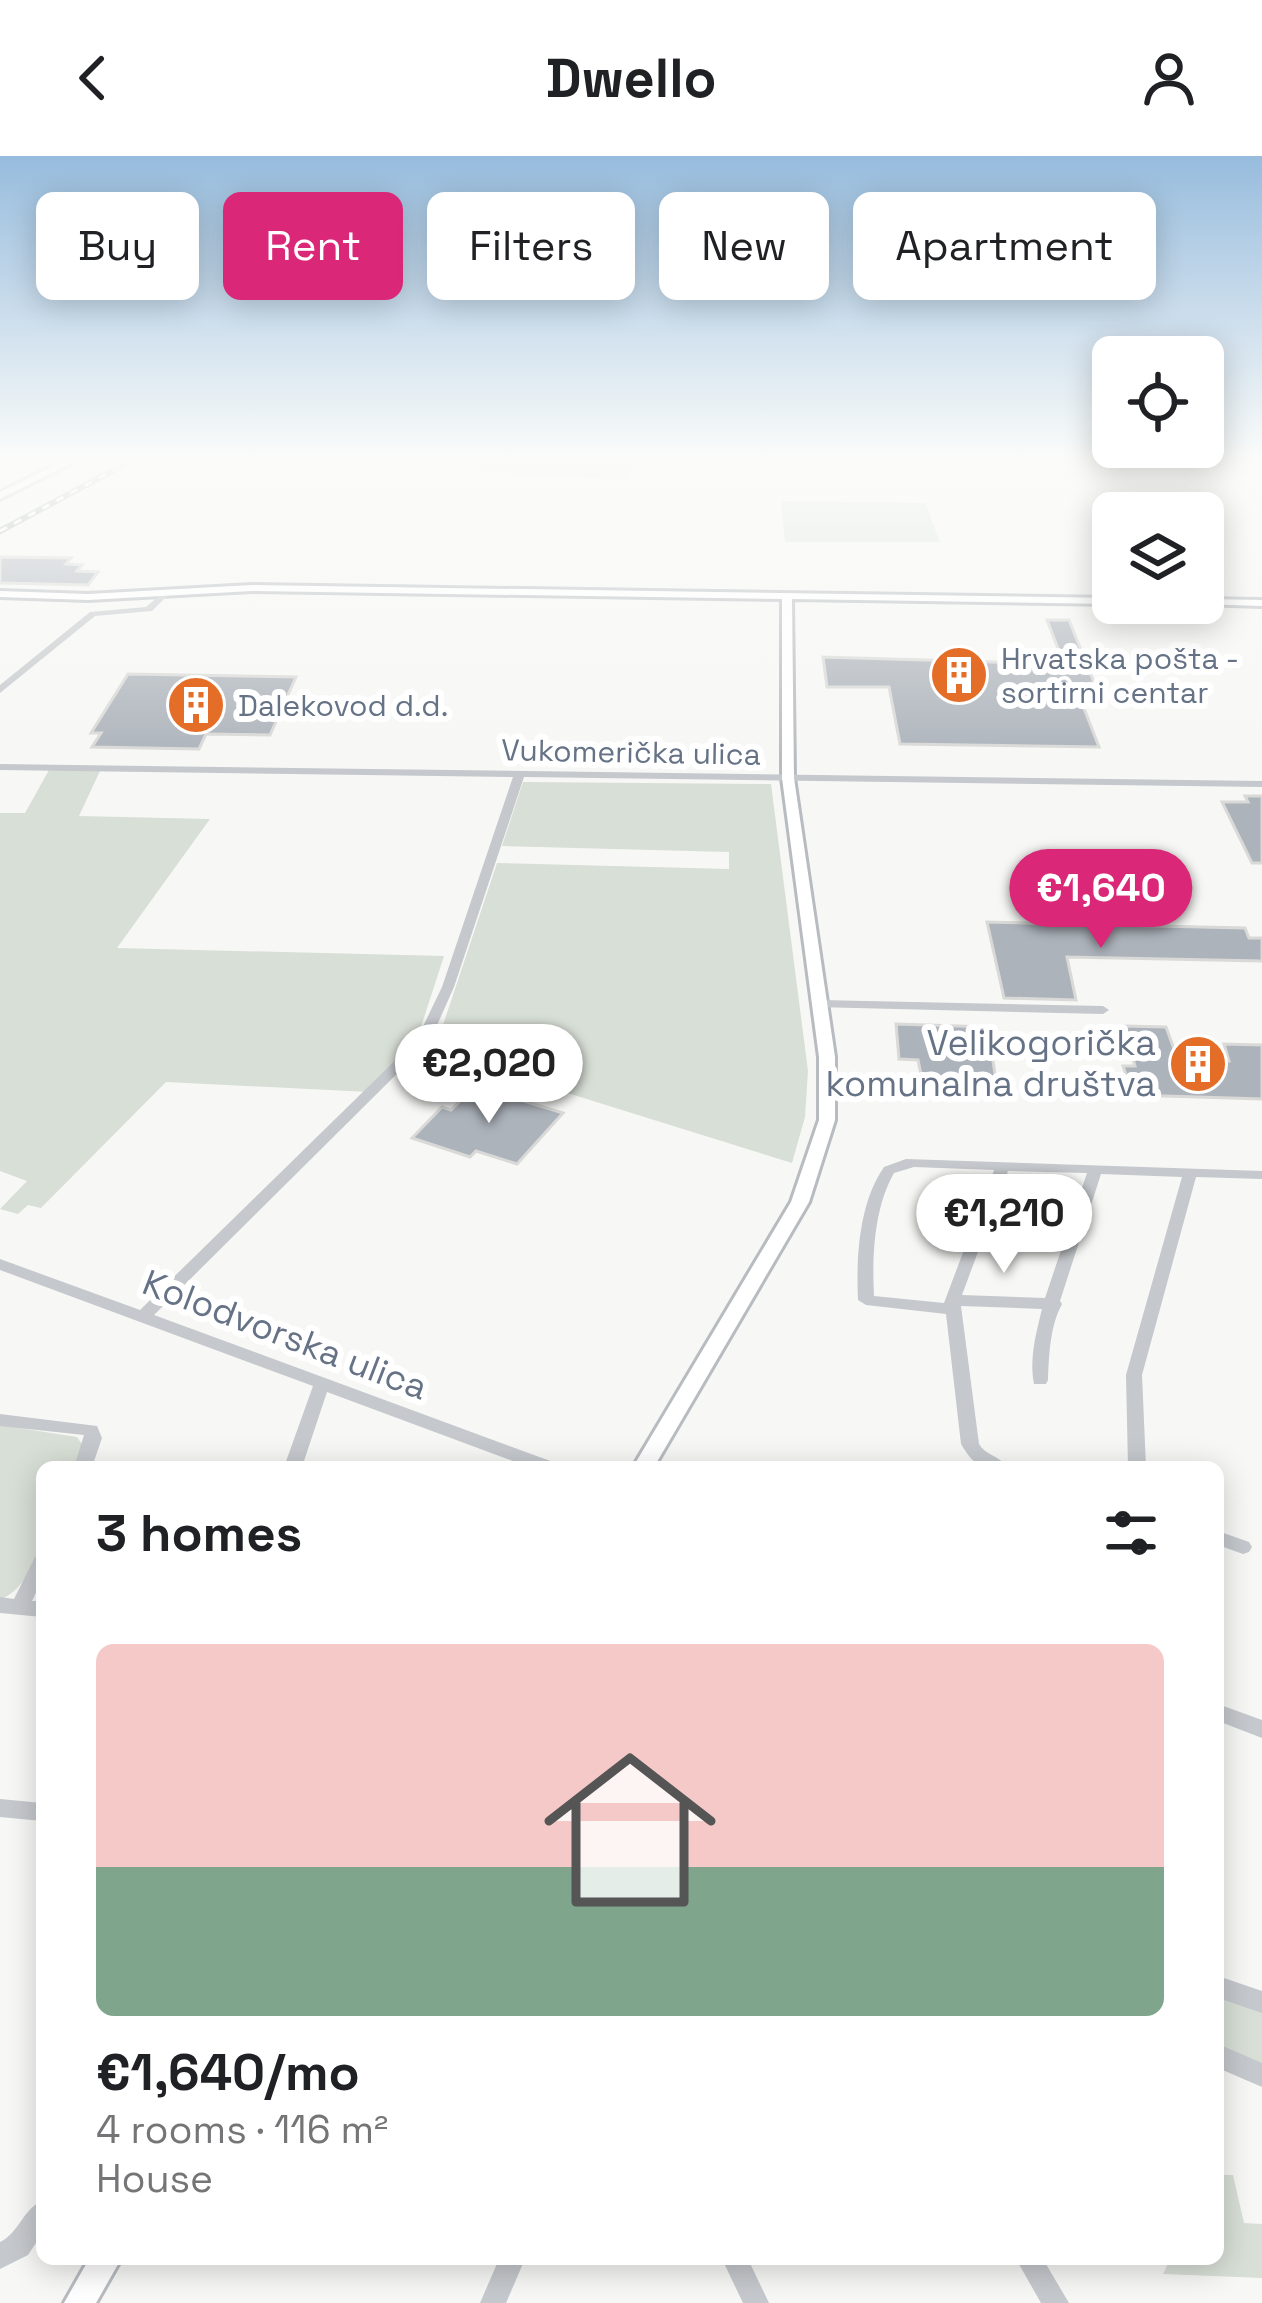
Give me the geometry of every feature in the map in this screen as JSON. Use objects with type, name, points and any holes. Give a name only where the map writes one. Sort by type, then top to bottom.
[{"type":"main road","points":[[0,594],[63,597],[252,589],[1092,602]]},
{"type":"main road","points":[[647,1461],[800,1202],[813,1172],[829,1101],[788,778],[787,596]]},
{"type":"main road","points":[[1224,602],[1262,603]]},
{"type":"main road","points":[[80,2303],[102,2265]]},
{"type":"street","points":[[0,690],[93,614],[149,609],[162,602],[167,592]]},
{"type":"street","name":"Vukomerička ulica","points":[[0,767],[1262,784]]},
{"type":"street","points":[[143,1316],[423,1041],[448,987],[519,775]]},
{"type":"street","points":[[820,1004],[1103,1010]]},
{"type":"street","points":[[1054,1304],[866,1300],[872,1220],[884,1177],[909,1163],[1262,1174]]},
{"type":"street","points":[[987,1461],[970,1444],[952,1304],[1002,1167]]},
{"type":"street","points":[[1040,1380],[1039,1363],[1054,1304],[1095,1170]]},
{"type":"street","points":[[1137,1461],[1134,1375],[1190,1173]]},
{"type":"street","name":"Kolodvorska ulica","points":[[0,1264],[530,1461]]},
{"type":"street","points":[[295,1461],[322,1386]]},
{"type":"street","points":[[0,1420],[91,1430],[85,1461]]},
{"type":"street","points":[[1224,1540],[1244,1547]]},
{"type":"street","points":[[10,1606],[36,1569]]},
{"type":"street","points":[[1224,1714],[1262,1729]]},
{"type":"street","points":[[0,1808],[36,1811]]},
{"type":"street","points":[[1224,1989],[1262,2002]]},
{"type":"street","points":[[1224,2059],[1262,2075]]},
{"type":"street","points":[[10,2251],[36,2220]]},
{"type":"street","points":[[493,2303],[509,2265]]},
{"type":"street","points":[[738,2265],[756,2303]]},
{"type":"street","points":[[1033,2265],[1056,2303]]},
{"type":"shaded area","points":[[49,770],[100,771],[79,816],[210,819],[117,948],[444,956],[418,1036],[369,1092],[166,1082],[41,1208],[28,1205],[18,1214],[0,1209],[27,1181],[0,1171],[0,813],[25,813]]},
{"type":"shaded area","points":[[523,782],[771,784],[808,1071],[805,1117],[792,1163],[426,1049],[443,1025],[497,863],[729,869],[729,852],[502,846]]},
{"type":"shaded area","points":[[0,1425],[77,1437],[84,1447],[78,1461],[36,1461],[36,1553],[18,1587],[0,1598]]},
{"type":"shaded area","points":[[1224,1996],[1262,2009],[1262,2064],[1224,2048]]},
{"type":"shaded area","points":[[1224,2175],[1233,2175],[1244,2223],[1262,2224],[1262,2278],[1163,2274],[1167,2265],[1224,2265]]},
{"type":"building","points":[[0,561],[68,561],[66,564],[82,565],[77,571],[98,572],[88,585],[0,583]]},
{"type":"building","name":"Hrvatska pošta - sortirni centar","points":[[1047,620],[1069,620],[1097,690],[1077,690],[1099,747],[900,744],[889,687],[827,687],[823,657],[1064,664]]},
{"type":"building","name":"Dalekovod d.d.","points":[[128,674],[296,677],[270,735],[206,734],[199,749],[92,747],[101,733],[91,733]]},
{"type":"building","points":[[1245,796],[1262,796],[1262,863],[1252,863],[1222,802],[1248,802]]},
{"type":"building","points":[[987,922],[1245,928],[1249,938],[1262,938],[1262,961],[1067,957],[1076,1000],[1004,998]]},
{"type":"building","points":[[896,1024],[988,1027],[997,1088],[923,1084],[918,1060],[899,1059]]},
{"type":"building","name":"Velikogorička komunalna društva","points":[[1123,1026],[1166,1027],[1178,1060],[1229,1061],[1224,1044],[1262,1045],[1262,1099],[1133,1095],[1123,1066],[1135,1066]]},
{"type":"building","points":[[475,1086],[563,1113],[517,1164],[476,1151],[470,1157],[412,1138],[442,1107],[451,1110]]},
{"type":"place","name":"Hrvatska pošta - sortirni centar","points":[[959,675]]},
{"type":"place","name":"Dalekovod d.d.","points":[[196,705]]},
{"type":"place","name":"Velikogorička komunalna društva","points":[[1198,1064]]}]
